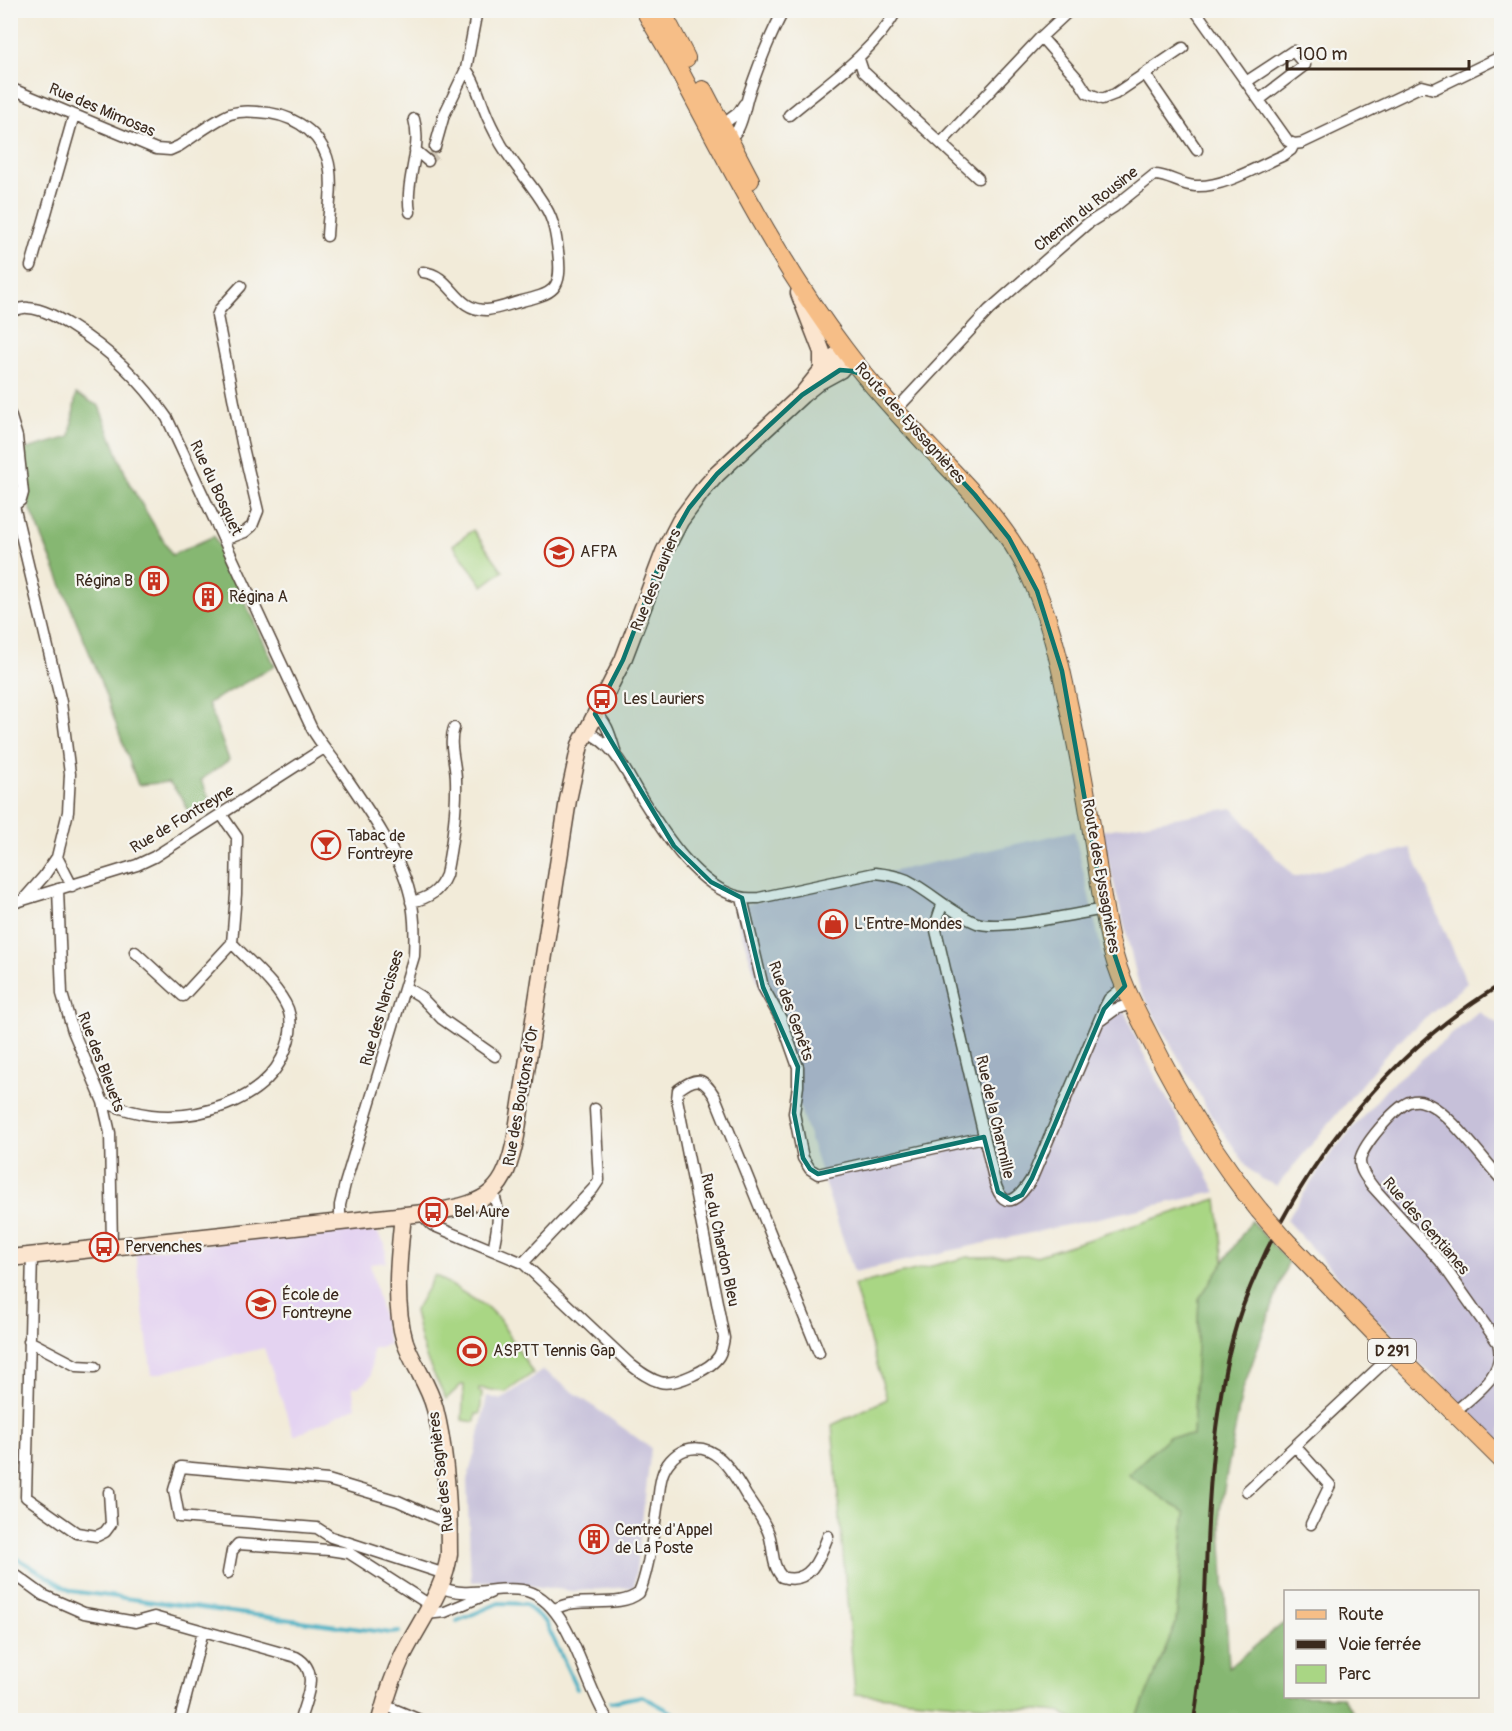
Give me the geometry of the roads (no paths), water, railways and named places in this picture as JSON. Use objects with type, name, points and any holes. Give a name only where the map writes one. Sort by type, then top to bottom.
[{"type":"main road","name":"Route des Eyssagnières","points":[[645,10],[789,271],[816,310]]},
{"type":"main road","name":"Route des Eyssagnières","points":[[661,10],[844,362],[864,375],[975,495],[992,515],[1026,566],[1050,626],[1062,671],[1085,786],[1110,941],[1125,986],[1190,1111],[1220,1160],[1285,1240],[1502,1460]]},
{"type":"main road","points":[[789,271],[818,339],[823,360],[822,369]]},
{"type":"main road","points":[[837,356],[844,362],[802,395],[822,369],[837,356]]},
{"type":"main road","name":"Rue des Lauriers","points":[[585,731],[623,660],[664,552],[685,514],[717,474],[802,395]]},
{"type":"main road","name":"Rue des Boutons d'Or","points":[[10,1258],[411,1214],[462,1206],[492,1191],[501,1183],[508,1171],[516,1136],[568,800],[575,760],[585,731]]},
{"type":"main road","name":"Rue des Sagnières","points":[[382,1713],[403,1656],[442,1580],[449,1554],[449,1524],[442,1452],[434,1408],[430,1394],[409,1352],[402,1328],[399,1300],[411,1214]]},
{"type":"street","points":[[435,147],[444,115],[466,69],[477,10]]},
{"type":"street","points":[[724,133],[742,120],[748,96],[772,32],[784,10]]},
{"type":"street","points":[[789,115],[859,59],[897,10]]},
{"type":"street","points":[[941,143],[1041,37],[1070,10]]},
{"type":"street","points":[[1195,10],[1288,141],[1294,144]]},
{"type":"street","points":[[1041,37],[1078,79],[1087,93],[1102,99],[1114,94],[1183,48]]},
{"type":"street","points":[[1246,82],[1293,51],[1305,65],[1259,100]]},
{"type":"street","name":"Chemin du Rousine","points":[[895,411],[989,310],[1087,225],[1154,175],[1160,175],[1185,185],[1207,186],[1222,182],[1284,155],[1292,150],[1294,144],[1302,143],[1422,86],[1434,89],[1502,56]]},
{"type":"street","points":[[859,59],[863,71],[978,178]]},
{"type":"street","points":[[677,66],[690,81],[724,133],[726,160]]},
{"type":"street","points":[[423,272],[432,273],[444,281],[463,303],[472,309],[488,310],[543,296],[557,285],[561,273],[553,221],[502,144],[486,113],[474,79],[466,69]]},
{"type":"street","points":[[1145,74],[1197,150]]},
{"type":"street","name":"Rue des Mimosas","points":[[10,88],[156,150],[170,150],[179,146],[232,113],[267,112],[290,118],[305,126],[318,140],[327,157],[331,177],[327,236]]},
{"type":"street","points":[[724,133],[748,96]]},
{"type":"street","points":[[32,266],[74,115]]},
{"type":"street","points":[[410,212],[408,198],[417,127],[414,119]]},
{"type":"street","points":[[415,150],[428,161]]},
{"type":"street","points":[[224,540],[245,532],[252,526],[258,511],[217,316],[220,309],[241,286]]},
{"type":"street","name":"Rue du Bosquet","points":[[10,312],[26,307],[42,310],[93,340],[115,357],[140,382],[167,418],[312,729],[325,750]]},
{"type":"street","points":[[10,414],[16,437],[23,493],[21,500],[15,505]]},
{"type":"street","points":[[10,489],[61,702],[69,774],[68,812],[57,857],[23,900]]},
{"type":"street","points":[[594,714],[600,717],[607,728],[616,754],[660,827],[680,852],[711,882],[726,892],[742,898],[759,898],[875,873],[891,875],[907,881],[942,905],[978,923],[1007,924],[1105,909]]},
{"type":"street","points":[[411,902],[434,893],[441,886],[446,875],[456,801],[451,736],[454,728]]},
{"type":"street","points":[[585,731],[599,738],[616,754]]},
{"type":"street","name":"Rue de Fontreyne","points":[[10,904],[137,865],[321,750],[325,750]]},
{"type":"street","name":"Rue des Narcisses","points":[[325,750],[344,774],[394,855],[408,886],[415,933],[414,956],[345,1184],[340,1205],[340,1221]]},
{"type":"street","points":[[135,952],[180,1001],[232,943],[237,837],[221,814]]},
{"type":"street","points":[[57,857],[72,886]]},
{"type":"street","name":"Rue des Bleuets","points":[[58,889],[62,994],[73,1031],[103,1102],[110,1133],[111,1246]]},
{"type":"street","name":"Rue des Genêts","points":[[742,898],[763,987],[781,1019],[798,1067],[794,1113],[803,1158],[810,1169],[818,1174],[984,1137]]},
{"type":"street","name":"Rue de la Charmille","points":[[942,905],[935,926],[984,1137],[998,1192],[1011,1200],[1022,1195],[1032,1178],[1109,999],[1125,986]]},
{"type":"street","points":[[103,1102],[126,1110],[153,1115],[180,1115],[212,1109],[238,1100],[268,1078],[280,1062],[288,1045],[291,1027],[288,1010],[274,988],[232,943]]},
{"type":"street","points":[[405,987],[420,996],[442,1019],[495,1056]]},
{"type":"street","points":[[1101,1020],[1133,1003]]},
{"type":"street","name":"Rue du Chardon Bleu","points":[[411,1214],[523,1263],[631,1365],[650,1378],[661,1383],[674,1382],[702,1371],[713,1364],[719,1356],[722,1348],[722,1323],[677,1099],[678,1090],[687,1083],[694,1080],[702,1081],[715,1097],[819,1353]]},
{"type":"street","name":"Rue des Gentianes","points":[[1454,1413],[1496,1373],[1501,1361],[1498,1342],[1441,1262],[1373,1187],[1363,1173],[1360,1163],[1363,1152],[1370,1142],[1399,1108],[1412,1101],[1423,1102],[1437,1109],[1450,1121],[1502,1180]]},
{"type":"street","points":[[523,1263],[599,1180],[595,1109]]},
{"type":"street","points":[[492,1191],[498,1202],[499,1216],[493,1250]]},
{"type":"street","points":[[32,1255],[24,1490],[26,1497],[77,1533],[97,1536],[105,1532],[111,1524],[109,1492]]},
{"type":"street","points":[[29,1341],[77,1366],[95,1367]]},
{"type":"street","points":[[1247,1491],[1394,1353]]},
{"type":"street","points":[[1295,1446],[1330,1485],[1311,1524]]},
{"type":"street","points":[[555,1609],[581,1602],[629,1599],[639,1593],[662,1476],[673,1457],[692,1448],[701,1448],[714,1454],[731,1470],[765,1524],[772,1545],[774,1564],[782,1577],[796,1579],[812,1571],[828,1536]]},
{"type":"street","points":[[449,1524],[398,1501],[317,1478],[181,1467],[174,1490],[179,1517],[317,1528],[331,1537],[442,1580],[466,1593],[521,1590],[543,1598],[555,1609],[565,1626],[600,1708],[608,1720]]},
{"type":"street","points":[[228,1573],[232,1551],[238,1544],[329,1550],[349,1553],[436,1614],[452,1610],[494,1591]]},
{"type":"street","points":[[10,1571],[43,1595],[84,1613],[136,1622],[154,1617],[296,1657],[305,1662],[311,1675],[300,1720]]},
{"type":"street","points":[[180,1720],[202,1631]]},
{"type":"street","points":[[382,1713],[420,1720]]},
{"type":"waterway","points":[[10,1554],[71,1591],[391,1633],[399,1632]]},
{"type":"waterway","points":[[457,1621],[499,1603],[525,1604],[546,1623],[577,1689]]},
{"type":"waterway","points":[[611,1702],[642,1696],[686,1720]]},
{"type":"tunnel","points":[[428,161],[436,154],[435,147]]},
{"type":"railway","points":[[1194,1720],[1202,1651],[1208,1514],[1218,1411],[1227,1360],[1236,1327],[1261,1263],[1285,1215],[1313,1170],[1344,1126],[1379,1085],[1417,1047],[1458,1013],[1502,984]]},
{"type":"place","name":"AFPA","points":[[559,552]]},
{"type":"place","name":"Régina B","points":[[154,581]]},
{"type":"place","name":"Régina A","points":[[208,597]]},
{"type":"place","name":"Les Lauriers","points":[[602,699]]},
{"type":"place","name":"Tabac de Fontreyre","points":[[326,845]]},
{"type":"place","name":"L'Entre-Mondes","points":[[833,924]]},
{"type":"place","name":"Bel Aure","points":[[433,1212]]},
{"type":"place","name":"Pervenches","points":[[104,1247]]},
{"type":"place","name":"École de Fontreyne","points":[[261,1304]]},
{"type":"place","name":"ASPTT Tennis Gap","points":[[472,1351]]},
{"type":"place","name":"Centre d'Appel de La Poste","points":[[594,1539]]}]
